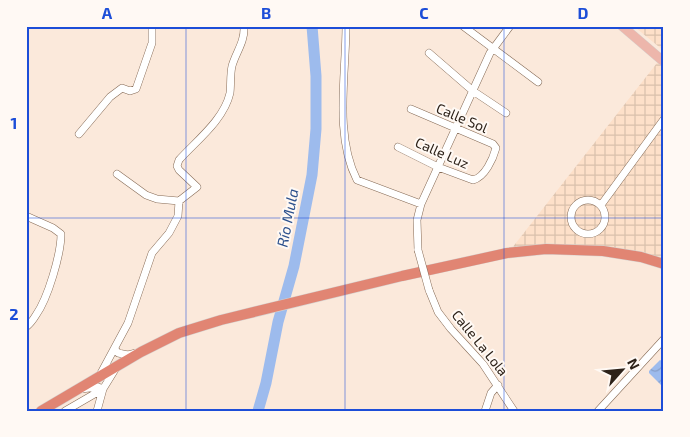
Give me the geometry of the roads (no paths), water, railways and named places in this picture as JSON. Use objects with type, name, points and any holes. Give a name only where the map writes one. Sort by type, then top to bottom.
[{"type":"highway","points":[[41,411],[117,365],[172,336],[203,325],[306,299],[507,253],[546,249],[603,251],[641,257],[664,264]]},
{"type":"main road","points":[[624,27],[664,62]]},
{"type":"street","points":[[79,134],[110,98],[122,88],[130,91],[136,89],[152,43],[152,26]]},
{"type":"street","points":[[117,174],[146,195],[157,199],[179,201],[197,187],[179,170],[177,166],[178,160],[216,120],[225,105],[230,94],[232,66],[243,41],[244,26]]},
{"type":"street","points":[[346,26],[343,122],[344,142],[350,167],[357,180],[421,204]]},
{"type":"street","points":[[463,26],[491,51],[538,82]]},
{"type":"street","name":"Calle La Lola","points":[[509,27],[491,51],[421,204],[417,220],[418,250],[429,290],[438,312],[483,364],[514,411]]},
{"type":"street","points":[[430,53],[474,91],[506,113]]},
{"type":"street","name":"Calle Sol","points":[[411,109],[492,144],[496,148],[488,167],[477,179]]},
{"type":"street","points":[[601,205],[664,119]]},
{"type":"street","name":"Calle Luz","points":[[398,147],[438,167],[463,177],[473,180],[477,179]]},
{"type":"street","points":[[591,199],[601,205],[604,209],[605,221],[600,230],[595,233],[584,234],[574,227],[571,216],[572,210],[580,202],[591,199]]},
{"type":"street","points":[[100,375],[128,323],[152,253],[169,233],[178,216],[179,201]]},
{"type":"street","points":[[26,216],[53,228],[61,234],[61,246],[47,291],[37,315],[26,328]]},
{"type":"street","points":[[598,411],[664,339]]},
{"type":"street","points":[[115,349],[118,353],[128,355],[141,352]]},
{"type":"street","points":[[97,411],[103,389],[117,365]]},
{"type":"street","points":[[485,411],[491,393],[498,385]]},
{"type":"street","points":[[78,389],[98,387],[103,389]]},
{"type":"street","points":[[65,411],[103,389]]},
{"type":"water","points":[[660,360],[664,362],[664,388],[649,373]]},
{"type":"waterway","name":"Río Mula","points":[[258,411],[266,383],[278,322],[294,266],[312,175],[316,129],[316,76],[312,26]]}]
